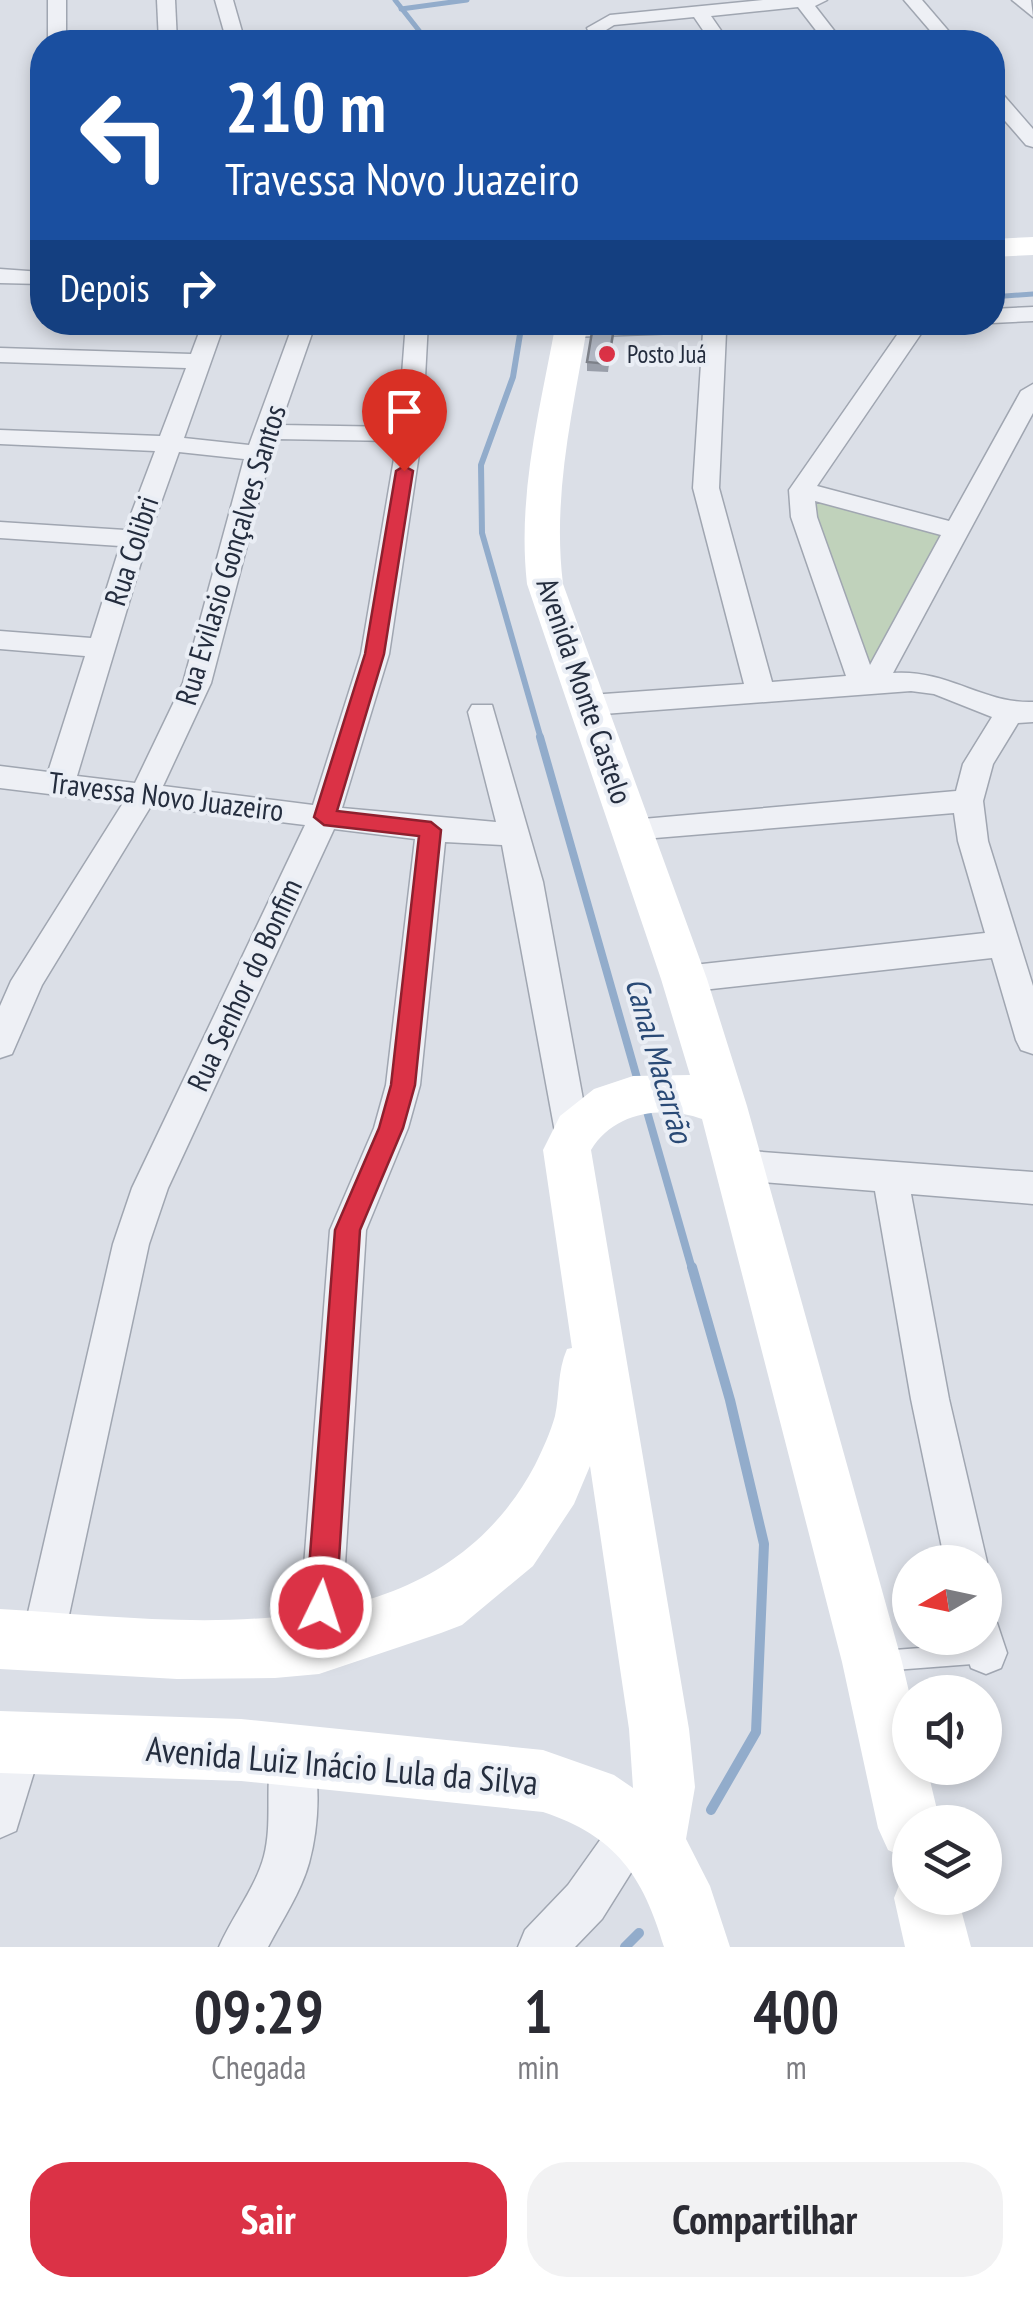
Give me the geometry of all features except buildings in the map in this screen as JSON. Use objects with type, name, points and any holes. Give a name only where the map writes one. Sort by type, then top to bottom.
[{"type":"street","points":[[57,30],[58,0]]},
{"type":"street","points":[[166,0],[167,30]]},
{"type":"street","points":[[224,0],[233,30]]},
{"type":"street","points":[[599,30],[599,24],[610,20],[818,0]]},
{"type":"street","points":[[912,0],[938,30]]},
{"type":"street","points":[[1021,0],[1033,12]]},
{"type":"street","points":[[802,1],[825,30]]},
{"type":"street","points":[[699,12],[712,30]]},
{"type":"street","points":[[1005,109],[1033,141]]},
{"type":"street","points":[[1005,247],[1033,246]]},
{"type":"street","points":[[0,276],[30,277]]},
{"type":"street","points":[[1005,315],[1033,314]]},
{"type":"street","name":"Rua Colibri","points":[[60,782],[135,539],[209,335]]},
{"type":"street","name":"Rua Evilasio Gonçalves Santos","points":[[0,1044],[27,981],[145,792],[197,683],[262,443],[300,335]]},
{"type":"street","name":"Rua Senhor do Bonfim","points":[[21,1641],[150,1188],[324,817],[374,654],[410,434],[417,335]]},
{"type":"street","name":"Avenida Monte Castelo","points":[[571,335],[544,501],[540,557],[545,584],[684,979],[723,1106],[872,1662],[905,1805]]},
{"type":"street","points":[[715,335],[706,488],[760,691]]},
{"type":"street","points":[[869,682],[804,517],[802,490],[909,335]]},
{"type":"street","points":[[0,355],[200,361]]},
{"type":"street","points":[[869,682],[1033,391]]},
{"type":"street","points":[[0,437],[168,444],[410,434]]},
{"type":"street","points":[[802,490],[955,531]]},
{"type":"street","points":[[0,530],[135,539]]},
{"type":"street","points":[[0,640],[101,648]]},
{"type":"street","points":[[590,705],[869,682],[939,685],[1021,712],[978,764],[968,801],[973,841],[1033,1040]]},
{"type":"street","points":[[482,712],[527,882],[572,1132]]},
{"type":"street","name":"Travessa Novo Juazeiro","points":[[0,777],[431,830],[512,834]]},
{"type":"street","points":[[631,829],[968,801]]},
{"type":"street","points":[[318,1644],[348,1230],[391,1128],[403,1085],[431,830]]},
{"type":"street","points":[[684,979],[1002,944]]},
{"type":"street","points":[[672,1093],[698,1079],[705,1050]]},
{"type":"street","points":[[542,1947],[650,1842],[665,1808],[663,1760],[566,1150],[572,1132],[592,1112],[614,1100],[672,1093],[704,1096],[723,1106]]},
{"type":"street","points":[[736,1165],[1033,1188]]},
{"type":"street","points":[[890,1176],[930,1399],[962,1545]]},
{"type":"street","points":[[21,1641],[177,1649],[318,1644],[442,1604],[513,1546],[554,1485],[579,1428],[589,1340],[589,1286]]},
{"type":"street","points":[[0,1815],[10,1743]]},
{"type":"street","name":"Avenida Luiz Inácio Lula da Silva","points":[[10,1743],[242,1750],[480,1772],[543,1782],[592,1797],[650,1842]]},
{"type":"street","points":[[243,1947],[286,1864],[293,1812],[292,1756]]},
{"type":"street","points":[[650,1842],[678,1886],[696,1947]]},
{"type":"street","points":[[930,1915],[938,1947]]},
{"type":"lane","points":[[872,1662],[918,1655]]},
{"type":"green space","points":[[806,495],[946,533],[869,677]]},
{"type":"waterway","points":[[395,0],[402,9]]},
{"type":"waterway","points":[[402,9],[467,0]]},
{"type":"waterway","points":[[402,9],[419,30]]},
{"type":"waterway","points":[[1005,296],[1033,294]]},
{"type":"waterway","name":"Canal Macarrão","points":[[520,335],[513,377],[481,465],[482,533],[541,739]]},
{"type":"waterway","name":"Canal Macarrão","points":[[540,737],[639,1085]]},
{"type":"waterway","name":"Canal Macarrão","points":[[646,1108],[692,1269]]},
{"type":"waterway","name":"Canal Macarrão","points":[[692,1267],[730,1400],[764,1544],[756,1732],[711,1810]]},
{"type":"waterway","name":"Canal Macarrão","points":[[625,1947],[639,1933]]},
{"type":"place","name":"Posto Juá","points":[[607,354]]},
{"type":"route","points":[[321,1607],[348,1230],[391,1128],[403,1085],[431,830],[324,817],[345,760],[374,654],[404,471]]}]
